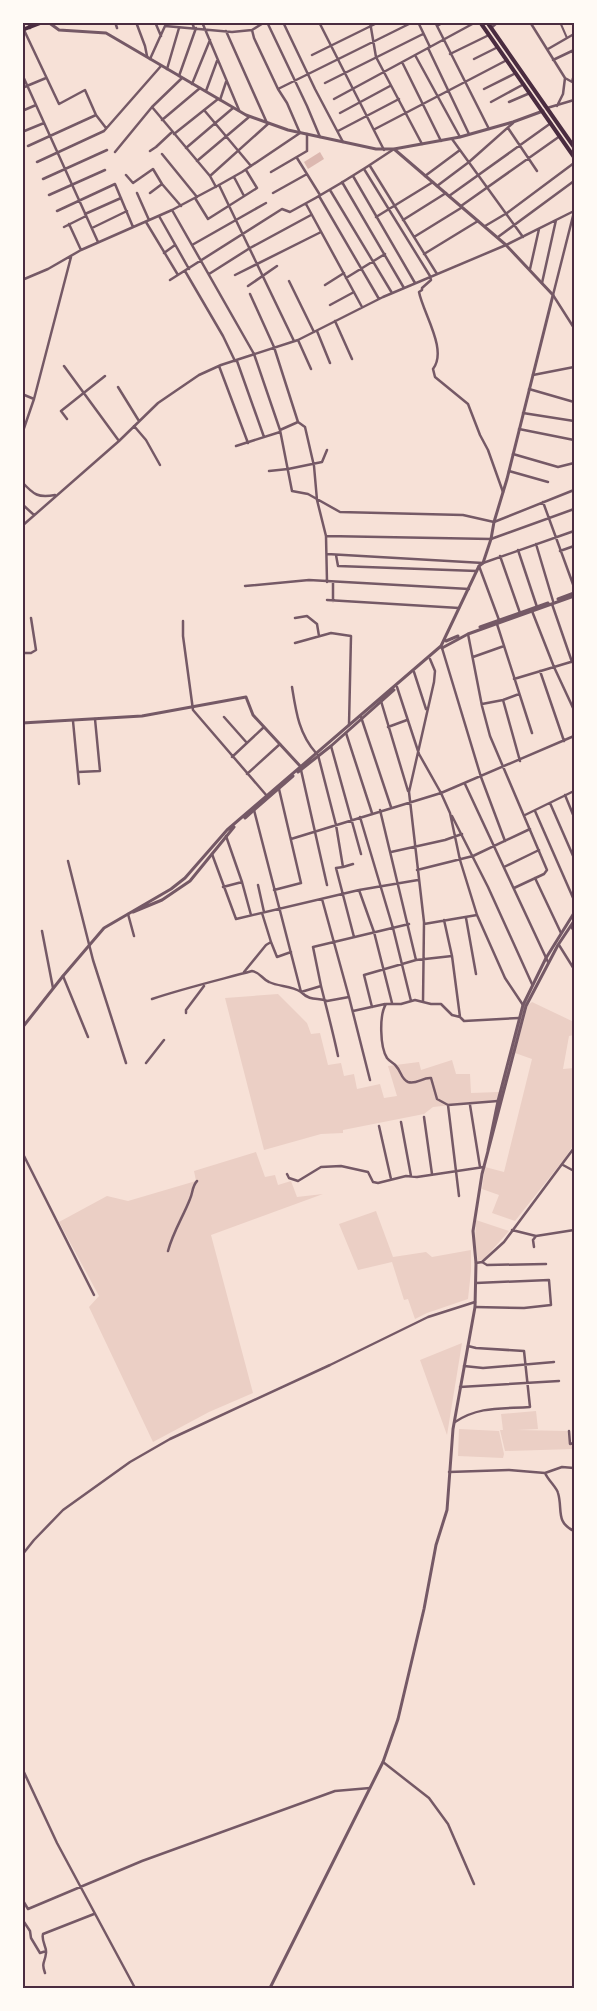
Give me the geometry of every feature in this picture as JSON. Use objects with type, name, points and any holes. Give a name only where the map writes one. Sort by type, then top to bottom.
[{"type":"main road","points":[[23,30],[43,22]]},
{"type":"main road","points":[[480,22],[530,93],[574,147]]},
{"type":"main road","points":[[487,22],[574,157]]},
{"type":"street","points":[[28,22],[30,28]]},
{"type":"street","points":[[48,22],[59,30],[106,33],[240,112],[268,123],[307,134],[384,150],[460,137],[513,122],[574,100]]},
{"type":"street","points":[[115,22],[117,28]]},
{"type":"street","points":[[136,22],[149,58]]},
{"type":"street","points":[[155,22],[160,36]]},
{"type":"street","points":[[172,22],[174,27]]},
{"type":"street","points":[[115,152],[152,107],[180,77],[195,28],[192,22]]},
{"type":"street","points":[[202,22],[240,112]]},
{"type":"street","points":[[149,58],[165,26],[226,31],[252,30],[266,22],[320,137]]},
{"type":"street","points":[[283,22],[344,142]]},
{"type":"street","points":[[319,22],[368,115],[384,150]]},
{"type":"street","points":[[370,22],[376,58],[422,144]]},
{"type":"street","points":[[312,55],[380,22]]},
{"type":"street","points":[[278,89],[413,22]]},
{"type":"street","points":[[418,22],[469,134]]},
{"type":"street","points":[[435,22],[489,129]]},
{"type":"street","points":[[437,26],[444,22]]},
{"type":"street","points":[[334,99],[476,22]]},
{"type":"street","points":[[491,28],[498,22]]},
{"type":"street","points":[[530,22],[565,78],[573,82],[574,74]]},
{"type":"street","points":[[560,22],[567,38]]},
{"type":"street","points":[[167,69],[180,27]]},
{"type":"street","points":[[23,30],[59,104],[85,90],[96,115],[107,128]]},
{"type":"street","points":[[252,30],[278,89],[287,103],[300,132]]},
{"type":"street","points":[[226,31],[268,123]]},
{"type":"street","points":[[325,83],[423,34]]},
{"type":"street","points":[[547,50],[574,34]]},
{"type":"street","points":[[450,54],[489,35]]},
{"type":"street","points":[[192,84],[210,40]]},
{"type":"street","points":[[474,59],[498,47]]},
{"type":"street","points":[[553,60],[574,51],[574,64]]},
{"type":"street","points":[[415,55],[460,137]]},
{"type":"street","points":[[205,92],[218,60]]},
{"type":"street","points":[[375,129],[507,60]]},
{"type":"street","points":[[402,62],[441,141]]},
{"type":"street","points":[[37,162],[104,131],[161,66]]},
{"type":"street","points":[[484,89],[516,73]]},
{"type":"street","points":[[22,74],[98,242]]},
{"type":"street","points":[[22,88],[46,78]]},
{"type":"street","points":[[557,106],[563,94],[565,78]]},
{"type":"street","points":[[150,150],[219,100],[227,81]]},
{"type":"street","points":[[491,102],[524,84]]},
{"type":"street","points":[[340,113],[390,86]]},
{"type":"street","points":[[162,120],[200,88]]},
{"type":"street","points":[[509,102],[530,93]]},
{"type":"street","points":[[338,131],[399,99]]},
{"type":"street","points":[[22,111],[36,105]]},
{"type":"street","points":[[152,107],[218,186],[230,206],[311,370]]},
{"type":"street","points":[[186,148],[233,108]]},
{"type":"street","points":[[204,110],[251,166]]},
{"type":"street","points":[[28,146],[96,115]]},
{"type":"street","points":[[197,161],[250,116]]},
{"type":"street","points":[[437,186],[469,162],[513,122]]},
{"type":"street","points":[[22,132],[44,123]]},
{"type":"street","points":[[210,176],[268,123]]},
{"type":"street","points":[[403,220],[448,195],[551,123]]},
{"type":"street","points":[[508,128],[536,171]]},
{"type":"street","points":[[22,280],[98,242],[181,206],[246,170],[300,132]]},
{"type":"street","points":[[271,172],[307,151],[307,134]]},
{"type":"street","points":[[414,237],[560,136]]},
{"type":"street","points":[[452,138],[523,237]]},
{"type":"street","points":[[170,280],[282,210],[290,212],[306,204],[370,166],[394,149]]},
{"type":"street","points":[[394,149],[498,237],[553,295],[574,328]]},
{"type":"street","points":[[42,179],[107,150]]},
{"type":"street","points":[[425,176],[460,150]]},
{"type":"street","points":[[162,154],[196,198],[208,219],[258,188],[246,170]]},
{"type":"street","points":[[297,158],[379,298]]},
{"type":"street","points":[[485,226],[507,213],[574,163]]},
{"type":"street","points":[[370,166],[437,274]]},
{"type":"street","points":[[126,175],[133,183],[153,169],[162,184],[181,206]]},
{"type":"street","points":[[364,169],[430,276],[431,280],[418,292],[436,337],[438,361],[433,369],[434,377],[468,404],[488,450],[503,493]]},
{"type":"street","points":[[49,195],[105,170]]},
{"type":"street","points":[[273,193],[307,174]]},
{"type":"street","points":[[353,176],[415,283]]},
{"type":"street","points":[[234,177],[244,196]]},
{"type":"street","points":[[498,237],[574,181]]},
{"type":"street","points":[[342,182],[404,288]]},
{"type":"street","points":[[376,217],[433,182]]},
{"type":"street","points":[[57,211],[116,184],[133,227]]},
{"type":"street","points":[[150,192],[162,184]]},
{"type":"street","points":[[330,190],[392,293]]},
{"type":"street","points":[[137,194],[147,221],[178,275]]},
{"type":"street","points":[[64,226],[121,198]]},
{"type":"street","points":[[192,245],[266,203]]},
{"type":"street","points":[[306,204],[362,307]]},
{"type":"street","points":[[172,210],[254,354],[280,431],[292,491],[308,494],[340,512],[463,515],[494,522],[574,490]]},
{"type":"street","points":[[92,228],[127,211]]},
{"type":"street","points":[[22,526],[165,398],[199,375],[219,366],[296,340],[379,298],[506,245],[574,211]]},
{"type":"street","points":[[483,563],[509,471],[574,211]]},
{"type":"street","points":[[208,274],[250,248],[312,215]]},
{"type":"street","points":[[159,216],[189,269]]},
{"type":"street","points":[[542,283],[556,220]]},
{"type":"street","points":[[424,254],[478,221]]},
{"type":"street","points":[[70,224],[81,250]]},
{"type":"street","points":[[530,270],[539,228]]},
{"type":"street","points":[[235,275],[321,232]]},
{"type":"street","points":[[164,253],[175,244]]},
{"type":"street","points":[[346,278],[385,254]]},
{"type":"street","points":[[22,434],[34,399],[71,257]]},
{"type":"street","points":[[248,286],[278,266]]},
{"type":"street","points":[[185,271],[236,361],[264,437]]},
{"type":"street","points":[[325,285],[344,273]]},
{"type":"street","points":[[289,281],[316,331],[330,363]]},
{"type":"street","points":[[330,305],[354,292]]},
{"type":"street","points":[[250,294],[274,348],[298,422],[305,427],[314,464],[317,500],[326,536],[327,582]]},
{"type":"street","points":[[334,321],[352,359]]},
{"type":"street","points":[[64,366],[119,441]]},
{"type":"street","points":[[219,366],[248,443]]},
{"type":"street","points":[[533,375],[574,366]]},
{"type":"street","points":[[67,419],[61,411],[105,376]]},
{"type":"street","points":[[118,388],[140,421]]},
{"type":"street","points":[[529,389],[574,402]]},
{"type":"street","points":[[22,394],[34,399]]},
{"type":"street","points":[[523,413],[574,421]]},
{"type":"street","points":[[236,446],[280,431],[298,422]]},
{"type":"street","points":[[134,426],[146,440],[160,465]]},
{"type":"street","points":[[519,429],[574,440]]},
{"type":"street","points":[[269,471],[322,462],[326,450]]},
{"type":"street","points":[[513,454],[558,467],[574,463]]},
{"type":"street","points":[[509,471],[548,482]]},
{"type":"street","points":[[22,482],[34,494],[46,497],[57,495]]},
{"type":"street","points":[[543,502],[574,587]]},
{"type":"street","points":[[22,504],[34,515]]},
{"type":"street","points":[[326,536],[491,539],[549,520],[574,509]]},
{"type":"street","points":[[22,1028],[104,928],[171,889],[185,878],[227,830],[441,646],[477,571],[483,563],[574,531]]},
{"type":"street","points":[[514,679],[573,661],[536,544]]},
{"type":"street","points":[[560,551],[574,546]]},
{"type":"street","points":[[518,550],[537,607]]},
{"type":"street","points":[[327,554],[483,563]]},
{"type":"street","points":[[336,554],[338,566],[477,571]]},
{"type":"street","points":[[500,556],[520,613]]},
{"type":"street","points":[[480,566],[532,733]]},
{"type":"street","points":[[245,586],[310,580],[469,589]]},
{"type":"street","points":[[333,582],[333,601]]},
{"type":"street","points":[[317,754],[331,746],[361,717],[442,648],[468,634],[520,613],[574,595]]},
{"type":"street","points":[[327,600],[459,608]]},
{"type":"street","points":[[445,641],[553,602]]},
{"type":"street","points":[[532,611],[554,667],[574,710]]},
{"type":"street","points":[[295,618],[307,616],[317,624],[319,636]]},
{"type":"street","points":[[22,653],[32,653],[36,650],[31,618]]},
{"type":"street","points":[[183,621],[183,636],[194,706],[193,710],[246,774],[267,796]]},
{"type":"street","points":[[295,642],[331,633],[351,636],[349,725]]},
{"type":"street","points":[[468,634],[490,736],[547,870],[544,874],[514,888]]},
{"type":"street","points":[[473,658],[504,646]]},
{"type":"street","points":[[442,648],[481,777],[505,841]]},
{"type":"street","points":[[424,1002],[424,924],[409,792],[436,672],[430,658]]},
{"type":"street","points":[[540,671],[564,741]]},
{"type":"street","points":[[414,672],[427,710]]},
{"type":"street","points":[[292,687],[301,730],[305,740],[317,754],[336,825],[343,867]]},
{"type":"street","points":[[397,687],[419,754],[473,856],[532,984]]},
{"type":"street","points":[[482,704],[503,700],[519,694]]},
{"type":"street","points":[[22,724],[142,716],[246,697],[253,715],[301,768],[327,885]]},
{"type":"street","points":[[503,700],[520,760]]},
{"type":"street","points":[[380,701],[409,792]]},
{"type":"street","points":[[224,717],[247,743]]},
{"type":"street","points":[[361,717],[391,807]]},
{"type":"street","points":[[78,772],[100,771],[95,719]]},
{"type":"street","points":[[73,720],[79,784]]},
{"type":"street","points":[[388,727],[407,720]]},
{"type":"street","points":[[232,757],[264,727]]},
{"type":"street","points":[[346,732],[372,813]]},
{"type":"street","points":[[291,839],[409,801],[422,800],[465,784],[574,736]]},
{"type":"street","points":[[246,774],[280,744]]},
{"type":"street","points":[[331,746],[361,854]]},
{"type":"street","points":[[127,914],[162,900],[190,881],[226,836],[301,768]]},
{"type":"street","points":[[465,784],[548,962]]},
{"type":"street","points":[[274,890],[301,883],[279,789]]},
{"type":"street","points":[[525,816],[574,791]]},
{"type":"street","points":[[565,795],[574,818]]},
{"type":"street","points":[[550,803],[574,858]]},
{"type":"street","points":[[254,810],[301,992]]},
{"type":"street","points":[[380,810],[416,960]]},
{"type":"street","points":[[535,811],[574,900]]},
{"type":"street","points":[[450,814],[460,860],[477,914],[505,978],[524,1005]]},
{"type":"street","points":[[360,817],[394,928],[411,1001]]},
{"type":"street","points":[[417,870],[473,856],[531,829]]},
{"type":"street","points":[[390,852],[414,848],[462,834]]},
{"type":"street","points":[[226,836],[242,882],[251,916]]},
{"type":"street","points":[[504,867],[539,850]]},
{"type":"street","points":[[212,854],[236,919],[359,890],[418,880]]},
{"type":"street","points":[[68,861],[89,945],[126,1064]]},
{"type":"street","points":[[353,864],[336,868],[354,937]]},
{"type":"street","points":[[535,878],[562,936]]},
{"type":"street","points":[[223,887],[242,882]]},
{"type":"street","points":[[258,885],[263,912],[277,957],[291,952]]},
{"type":"street","points":[[359,890],[374,932],[392,1003]]},
{"type":"street","points":[[322,898],[370,1080]]},
{"type":"street","points":[[499,1101],[524,1005],[570,924],[574,913]]},
{"type":"street","points":[[127,914],[134,936]]},
{"type":"street","points":[[424,924],[466,918],[477,914]]},
{"type":"street","points":[[466,918],[476,974]]},
{"type":"street","points":[[444,920],[452,956],[460,1017]]},
{"type":"street","points":[[570,924],[574,921]]},
{"type":"street","points":[[338,1056],[313,947],[408,924]]},
{"type":"street","points":[[570,924],[574,931]]},
{"type":"street","points":[[42,931],[53,988]]},
{"type":"street","points":[[243,973],[266,945],[271,942]]},
{"type":"street","points":[[270,1988],[383,1762],[398,1719],[424,1609],[436,1545],[447,1510],[454,1422],[475,1305],[476,1263],[473,1224],[482,1167],[488,1151],[519,1018],[532,984],[546,958],[557,944]]},
{"type":"street","points":[[557,944],[574,968]]},
{"type":"street","points":[[372,1007],[364,975],[416,960],[452,956]]},
{"type":"street","points":[[152,999],[184,988],[252,971],[258,972],[268,982],[287,986],[311,999],[324,999],[330,1002],[348,997]]},
{"type":"street","points":[[63,976],[88,1037]]},
{"type":"street","points":[[186,1013],[197,993],[206,984]]},
{"type":"street","points":[[301,992],[321,986]]},
{"type":"street","points":[[353,1011],[411,1001],[441,1004],[452,1015],[460,1017],[464,1021],[519,1018]]},
{"type":"street","points":[[386,1004],[383,1009],[382,1041],[386,1057],[396,1065],[403,1078],[408,1082],[414,1082],[431,1078],[437,1099],[448,1105],[499,1101]]},
{"type":"street","points":[[146,1063],[164,1040]]},
{"type":"street","points":[[470,1104],[482,1167]]},
{"type":"street","points":[[448,1105],[460,1196]]},
{"type":"street","points":[[424,1117],[432,1174]]},
{"type":"street","points":[[401,1122],[411,1176]]},
{"type":"street","points":[[379,1126],[391,1179]]},
{"type":"street","points":[[476,1263],[482,1262],[504,1242],[574,1149]]},
{"type":"street","points":[[22,1152],[94,1295]]},
{"type":"street","points":[[563,1165],[574,1171]]},
{"type":"street","points":[[287,1174],[289,1178],[298,1181],[318,1168],[341,1166],[368,1172],[372,1182],[378,1183],[391,1179],[482,1167]]},
{"type":"street","points":[[168,1250],[172,1234],[187,1208],[193,1194],[193,1185],[196,1181]]},
{"type":"street","points":[[512,1230],[536,1236],[574,1230]]},
{"type":"street","points":[[534,1247],[533,1240],[536,1236]]},
{"type":"street","points":[[482,1262],[487,1266],[546,1264]]},
{"type":"street","points":[[22,1555],[64,1510],[130,1462],[170,1439],[428,1317],[475,1305],[524,1308],[551,1306],[549,1280],[476,1283]]},
{"type":"street","points":[[454,1422],[478,1410],[530,1408],[524,1351],[468,1346]]},
{"type":"street","points":[[464,1366],[483,1368],[554,1362]]},
{"type":"street","points":[[460,1387],[559,1381]]},
{"type":"street","points":[[456,1412],[467,1414]]},
{"type":"street","points":[[569,1431],[570,1444],[574,1443]]},
{"type":"street","points":[[449,1472],[509,1470],[545,1474],[562,1467],[574,1468]]},
{"type":"street","points":[[545,1474],[558,1492],[562,1519],[567,1528],[574,1531]]},
{"type":"street","points":[[383,1762],[429,1798],[448,1824],[474,1884]]},
{"type":"street","points":[[22,1768],[57,1843],[135,1988]]},
{"type":"street","points":[[22,1912],[142,1861],[335,1791],[370,1788]]},
{"type":"street","points":[[22,1899],[28,1909]]},
{"type":"street","points":[[44,1973],[42,1965],[46,1951],[42,1938],[43,1934],[94,1914]]},
{"type":"street","points":[[22,1919],[40,1953],[46,1951]]},
{"type":"shaded area","points":[[320,152],[324,159],[308,169],[304,162]]},
{"type":"shaded area","points":[[278,994],[307,1023],[311,1034],[320,1033],[328,1065],[341,1063],[344,1076],[354,1074],[357,1089],[380,1084],[384,1098],[397,1096],[388,1066],[419,1062],[421,1070],[452,1060],[456,1074],[470,1074],[471,1093],[499,1092],[497,1100],[433,1107],[424,1114],[343,1130],[343,1133],[321,1134],[264,1150],[225,998]]},
{"type":"shaded area","points":[[532,1002],[574,1022],[574,1035],[569,1036],[563,1069],[574,1068],[574,1144],[515,1221],[492,1213],[499,1195],[482,1189],[485,1167],[504,1172],[532,1059],[515,1053],[528,1005]]},
{"type":"shaded area","points":[[256,1152],[265,1177],[275,1175],[278,1185],[291,1181],[297,1197],[323,1194],[211,1235],[253,1393],[209,1412],[153,1442],[89,1307],[99,1296],[59,1222],[107,1196],[128,1201],[196,1181],[194,1171]]},
{"type":"shaded area","points":[[376,1211],[393,1257],[426,1252],[432,1257],[471,1250],[468,1299],[415,1319],[408,1299],[404,1300],[392,1262],[358,1270],[339,1224]]},
{"type":"shaded area","points":[[476,1220],[509,1231],[484,1259],[478,1261],[475,1241]]},
{"type":"shaded area","points":[[462,1343],[447,1435],[420,1360]]},
{"type":"shaded area","points":[[536,1411],[538,1429],[517,1430],[569,1431],[570,1443],[574,1443],[574,1449],[505,1451],[500,1430],[503,1430],[501,1414]]},
{"type":"shaded area","points":[[459,1429],[499,1431],[504,1454],[503,1458],[458,1456]]}]
